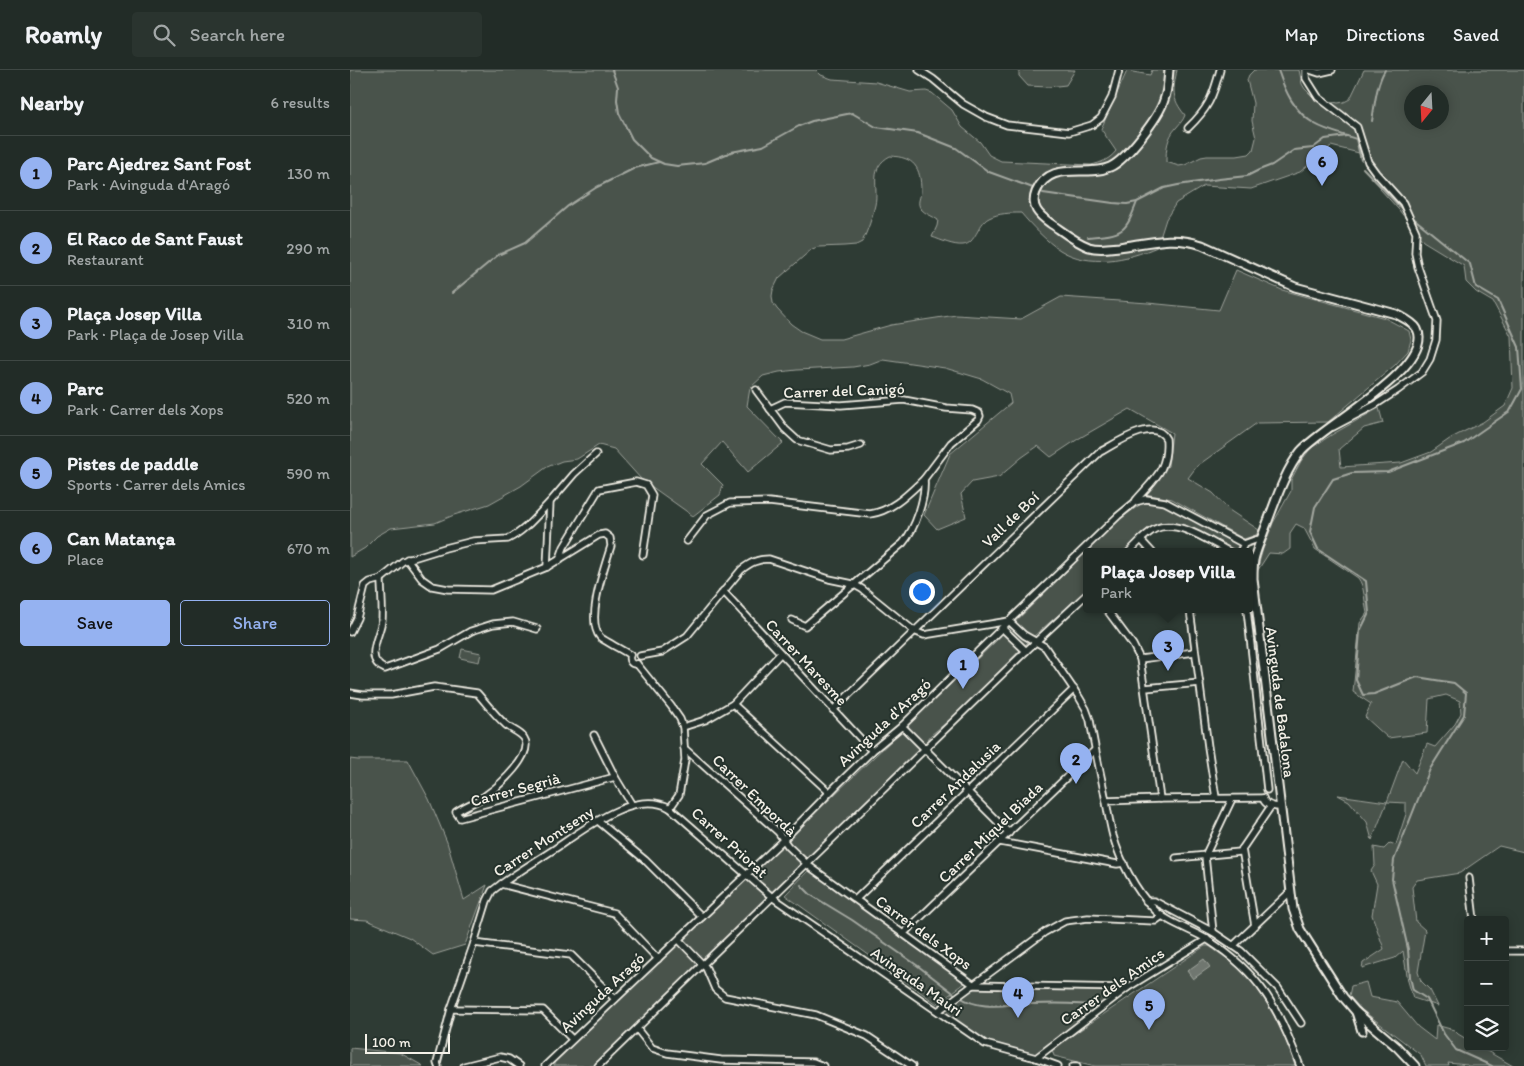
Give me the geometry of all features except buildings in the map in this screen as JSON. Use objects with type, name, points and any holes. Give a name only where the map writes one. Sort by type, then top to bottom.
[{"type":"street","points":[[919,70],[963,104],[986,117],[1007,125],[1069,132],[1092,125],[1101,118],[1112,97],[1118,70]]},
{"type":"street","name":"Avinguda de Badalona","points":[[1169,70],[1166,95],[1159,113],[1129,152],[1116,164],[1103,170],[1058,172],[1047,177],[1042,181],[1034,198],[1037,213],[1071,238],[1090,248],[1106,248],[1174,239],[1191,241],[1295,286],[1396,314],[1410,322],[1418,330],[1418,349],[1408,364],[1388,383],[1312,440],[1295,459],[1284,481],[1253,563]]},
{"type":"street","points":[[1188,128],[1207,107],[1220,70]]},
{"type":"street","points":[[1306,70],[1306,78],[1318,97],[1357,127],[1368,162],[1403,203],[1416,232],[1416,260],[1437,320],[1436,340],[1430,359],[1422,372],[1375,405],[1340,425],[1331,427]]},
{"type":"street","points":[[1310,70],[1319,73],[1332,70]]},
{"type":"street","points":[[756,390],[792,436],[803,443],[821,448],[840,450],[861,445]]},
{"type":"street","name":"Carrer del Canigó","points":[[770,409],[790,402],[841,406],[904,400],[946,408],[972,410],[979,413],[980,416],[978,420],[951,443],[924,479],[925,490],[910,536],[805,626],[792,620]]},
{"type":"street","name":"Vall de Boí","points":[[833,710],[1100,452],[1145,430],[1158,431],[1166,439],[1165,461],[1157,476],[1135,502]]},
{"type":"street","points":[[350,632],[358,616],[365,586],[370,582],[381,579],[407,559],[473,541],[508,539],[514,536],[596,454]]},
{"type":"street","points":[[687,541],[707,514],[730,503],[769,502],[870,514],[890,508],[924,479]]},
{"type":"street","points":[[558,561],[564,547],[599,489],[636,482],[646,485],[652,495],[643,555]]},
{"type":"street","points":[[1135,502],[1146,499],[1165,502],[1244,544]]},
{"type":"street","points":[[547,567],[550,502]]},
{"type":"street","name":"Avinguda d'Aragó","points":[[1084,548],[1135,502]]},
{"type":"street","points":[[1133,548],[1155,529],[1163,526],[1177,526],[1222,548]]},
{"type":"street","points":[[407,559],[427,584],[440,588],[491,590],[547,567],[599,535],[608,535],[611,546],[596,602],[594,623],[600,637],[630,655],[636,653],[640,656],[662,652],[687,636],[741,570],[749,564],[762,559],[769,559],[829,579],[853,584],[914,631],[924,635],[1009,620],[1024,635],[1045,647],[1086,709],[1090,720],[1113,837],[1132,880],[1154,910],[1207,939],[1243,966],[1265,991],[1286,1028],[1300,1066]]},
{"type":"street","points":[[1242,548],[1244,544],[1261,539]]},
{"type":"street","points":[[1141,540],[1148,548]]},
{"type":"street","name":"Avinguda d'Aragó","points":[[784,839],[829,792],[902,726],[1083,549]]},
{"type":"street","points":[[381,579],[382,620],[374,654],[376,662],[385,670],[440,649],[471,630],[493,624],[513,622],[537,629]]},
{"type":"street","name":"Avinguda de Badalona","points":[[1253,586],[1293,909],[1300,929],[1343,997],[1356,1012],[1397,1047],[1415,1066]]},
{"type":"street","name":"Carrer Maresme","points":[[723,591],[872,752]]},
{"type":"street","points":[[598,1066],[1083,598]]},
{"type":"street","points":[[1109,613],[1133,645],[1140,659],[1160,798]]},
{"type":"street","points":[[1190,613],[1216,798]]},
{"type":"street","points":[[1247,613],[1268,790]]},
{"type":"street","points":[[350,619],[354,625]]},
{"type":"street","points":[[986,624],[1002,628],[1026,651]]},
{"type":"street","points":[[1140,659],[1195,652]]},
{"type":"street","points":[[683,727],[705,720],[733,704],[780,654]]},
{"type":"street","points":[[630,655],[630,662],[637,664],[671,706],[683,727],[685,760],[679,794],[670,808]]},
{"type":"street","points":[[637,664],[640,661],[640,656]]},
{"type":"street","points":[[1145,688],[1200,683]]},
{"type":"street","name":"Carrer Segrià","points":[[350,693],[391,695],[434,688],[477,693],[507,726],[524,738],[526,746],[521,761],[488,794],[456,812],[460,818],[615,777]]},
{"type":"street","name":"Carrer Andalusia","points":[[856,899],[1074,689]]},
{"type":"street","points":[[733,704],[829,792]]},
{"type":"street","points":[[902,726],[1009,833]]},
{"type":"street","points":[[594,735],[615,777],[632,805]]},
{"type":"street","name":"Carrer Empordà","points":[[684,748],[778,832],[788,846],[807,863]]},
{"type":"street","name":"Carrer Miquel Biada","points":[[903,934],[1096,750]]},
{"type":"street","points":[[1263,798],[1268,790],[1278,788]]},
{"type":"street","points":[[1106,801],[1160,798],[1263,798]]},
{"type":"street","points":[[1263,798],[1271,806],[1281,807]]},
{"type":"street","points":[[1214,932],[1205,856],[1232,799]]},
{"type":"street","name":"Carrer Montseny","points":[[438,1066],[451,1009],[487,900],[492,891],[607,815],[632,805],[656,802],[670,808]]},
{"type":"street","points":[[1176,858],[1240,852],[1271,806]]},
{"type":"street","name":"Carrer Priorat","points":[[670,808],[772,897]]},
{"type":"street","points":[[598,820],[645,860],[702,917]]},
{"type":"street","name":"Avinguda Aragó","points":[[545,1066],[784,839]]},
{"type":"street","points":[[1000,842],[1117,864],[1124,863]]},
{"type":"street","points":[[1242,850],[1255,926]]},
{"type":"street","name":"Carrer dels Xops","points":[[807,863],[974,985],[1127,988]]},
{"type":"street","points":[[1470,878],[1474,916]]},
{"type":"street","points":[[501,884],[614,913],[658,959]]},
{"type":"street","points":[[1233,946],[1291,890]]},
{"type":"street","name":"Avinguda Mauri","points":[[772,897],[985,1044],[1058,1066]]},
{"type":"street","points":[[1146,901],[1154,901],[1214,932],[1241,951],[1278,988],[1301,1023]]},
{"type":"street","points":[[938,1011],[1045,932],[1065,921],[1088,918],[1155,921],[1162,916]]},
{"type":"street","name":"Carrer dels Amics","points":[[1036,1058],[1127,988],[1207,939]]},
{"type":"street","points":[[679,940],[703,964],[715,989],[725,997],[816,1015],[867,1036],[912,1066]]},
{"type":"street","points":[[474,943],[571,955],[616,999]]},
{"type":"street","points":[[1509,951],[1524,952]]},
{"type":"street","points":[[451,1009],[543,1010],[572,1039]]},
{"type":"street","points":[[1356,1012],[1362,1031]]},
{"type":"street","points":[[636,1029],[652,1048],[667,1053],[721,1060],[813,1062],[823,1066]]},
{"type":"street","points":[[464,1066],[500,1057],[509,1059],[519,1066]]},
{"type":"shaded area","points":[[350,70],[816,70],[821,75],[832,79],[876,82],[910,92],[926,91],[932,93],[952,110],[962,127],[980,142],[989,155],[1001,161],[1091,165],[1105,160],[1116,151],[1101,129],[1127,71],[1150,75],[1152,70],[1177,70],[1174,94],[1177,104],[1185,115],[1169,140],[1166,162],[1179,166],[1201,157],[1237,156],[1249,154],[1253,150],[1256,138],[1252,121],[1253,103],[1247,80],[1254,70],[1299,70],[1302,84],[1314,98],[1338,103],[1350,99],[1364,70],[1524,70],[1524,852],[1499,846],[1460,873],[1417,880],[1412,887],[1416,922],[1425,930],[1418,972],[1421,981],[1430,990],[1438,1006],[1413,998],[1403,951],[1395,958],[1362,968],[1363,963],[1384,949],[1372,915],[1377,884],[1371,871],[1375,865],[1374,847],[1384,849],[1390,843],[1396,845],[1406,814],[1406,803],[1387,802],[1403,759],[1415,773],[1427,744],[1435,747],[1455,724],[1461,713],[1460,701],[1446,695],[1429,699],[1427,733],[1388,738],[1365,717],[1371,704],[1353,692],[1360,623],[1367,613],[1363,590],[1358,578],[1315,549],[1304,528],[1296,524],[1290,533],[1290,549],[1283,554],[1269,553],[1256,573],[1273,523],[1291,491],[1291,480],[1301,461],[1311,448],[1379,408],[1383,423],[1364,428],[1339,449],[1341,467],[1401,463],[1431,452],[1451,438],[1483,422],[1505,406],[1513,388],[1511,336],[1493,302],[1476,292],[1466,282],[1464,266],[1423,241],[1380,189],[1384,184],[1367,155],[1331,146],[1300,172],[1251,189],[1204,186],[1176,203],[1166,219],[1157,247],[1145,252],[1108,260],[1083,259],[1071,256],[1049,242],[1021,213],[1001,214],[989,218],[967,244],[951,244],[932,237],[938,220],[920,207],[921,183],[918,170],[910,161],[890,156],[883,161],[877,172],[875,205],[870,224],[862,242],[856,245],[812,249],[779,278],[773,290],[773,303],[791,324],[801,331],[820,339],[841,339],[891,325],[956,315],[1021,319],[1061,297],[1219,310],[1236,270],[1282,290],[1385,318],[1409,331],[1411,340],[1408,351],[1395,365],[1328,422],[1257,423],[1197,466],[1188,478],[1213,493],[1229,510],[1259,530],[1256,535],[1244,539],[1172,499],[1145,494],[1168,466],[1172,433],[1130,409],[1051,457],[1038,446],[999,477],[972,482],[961,494],[966,517],[937,529],[924,515],[950,454],[1011,403],[1009,394],[982,379],[945,368],[883,359],[853,367],[797,370],[763,376],[750,388],[747,406],[783,443],[748,472],[722,442],[702,464],[723,485],[720,495],[693,516],[641,479],[614,449],[599,445],[577,459],[562,461],[547,467],[521,486],[489,504],[435,523],[391,528],[377,536],[365,548],[350,557]]},
{"type":"shaded area","points":[[1019,70],[1075,70],[1066,85],[1048,87],[1028,86],[1019,76]]},
{"type":"shaded area","points":[[1155,502],[1166,505],[1238,545],[1237,548],[1230,548],[1206,535],[1173,522],[1155,525],[1128,548],[1090,548],[1117,521],[1141,504]]},
{"type":"shaded area","points":[[1083,555],[1083,593],[1034,636],[957,714],[931,735],[920,750],[792,875],[594,1066],[554,1066],[554,1063],[995,642]]},
{"type":"shaded area","points":[[462,649],[481,653],[479,662],[460,658]]},
{"type":"shaded area","points":[[350,759],[408,760],[429,799],[447,842],[464,900],[487,885],[465,945],[433,955],[410,938],[367,920],[350,919]]},
{"type":"shaded area","points":[[1338,795],[1387,802],[1372,840],[1367,822],[1349,801]]},
{"type":"shaded area","points":[[809,870],[965,983],[937,1004],[785,895]]},
{"type":"shaded area","points":[[1205,946],[1209,946],[1235,965],[1252,982],[1274,1016],[1295,1066],[1095,1066],[1054,1056],[1052,1049]]},
{"type":"shaded area","points":[[1204,959],[1210,967],[1193,979],[1187,971]]},
{"type":"shaded area","points":[[1366,982],[1370,997],[1397,1002],[1418,1027],[1435,1040],[1436,1025],[1454,1030],[1464,1038],[1464,1051],[1487,1051],[1513,1066],[1468,1066],[1448,1063],[1449,1066],[1426,1066],[1421,1055],[1362,1010],[1349,996],[1351,986]]},
{"type":"shaded area","points":[[974,985],[1127,988],[1036,1058],[985,1044],[938,1011]]},
{"type":"shaded area","points":[[350,1048],[400,1053],[423,1066],[350,1066]]},
{"type":"waterway","points":[[612,70],[618,87],[619,113],[632,139],[651,158],[664,164],[677,166],[705,163],[731,152],[763,146],[812,121],[852,113],[876,127],[918,133],[956,148],[989,172],[1033,188]]},
{"type":"waterway","points":[[1278,70],[1287,93],[1301,113],[1330,131],[1356,139],[1361,160]]},
{"type":"waterway","points":[[1372,121],[1378,88],[1385,70]]},
{"type":"waterway","points":[[1043,193],[1127,204],[1137,202],[1164,188],[1247,176],[1272,165],[1294,150],[1313,148],[1325,139],[1347,136]]},
{"type":"waterway","points":[[452,293],[498,255],[525,243],[568,206],[597,187],[635,168],[659,162]]},
{"type":"waterway","points":[[1363,168],[1404,211]]},
{"type":"waterway","points":[[1088,237],[1109,235],[1121,230],[1129,221],[1137,202]]},
{"type":"waterway","points":[[1412,217],[1470,264],[1476,287],[1498,300],[1519,347],[1522,389],[1510,411],[1464,443],[1388,472],[1352,473],[1333,479],[1315,507],[1310,532],[1318,549],[1366,581],[1369,613],[1360,631],[1356,680],[1363,695],[1374,694],[1417,677],[1454,683],[1466,693],[1464,715],[1430,769],[1394,860],[1392,879],[1408,949],[1413,990],[1427,999],[1444,1034],[1456,1050],[1492,1066]]},
{"type":"waterway","points":[[801,885],[811,895],[852,920],[956,995]]},
{"type":"waterway","points":[[960,997],[976,1004],[994,1006],[1058,1003],[1101,1006]]},
{"type":"place","name":"Can Matança","points":[[1322,186]]},
{"type":"place","name":"Plaça Josep Villa","points":[[1168,671]]},
{"type":"place","name":"Parc Ajedrez Sant Fost","points":[[963,689]]},
{"type":"place","name":"El Raco de Sant Faust","points":[[1076,784]]},
{"type":"place","name":"Parc","points":[[1018,1018]]},
{"type":"place","name":"Pistes de paddle","points":[[1149,1030]]}]
